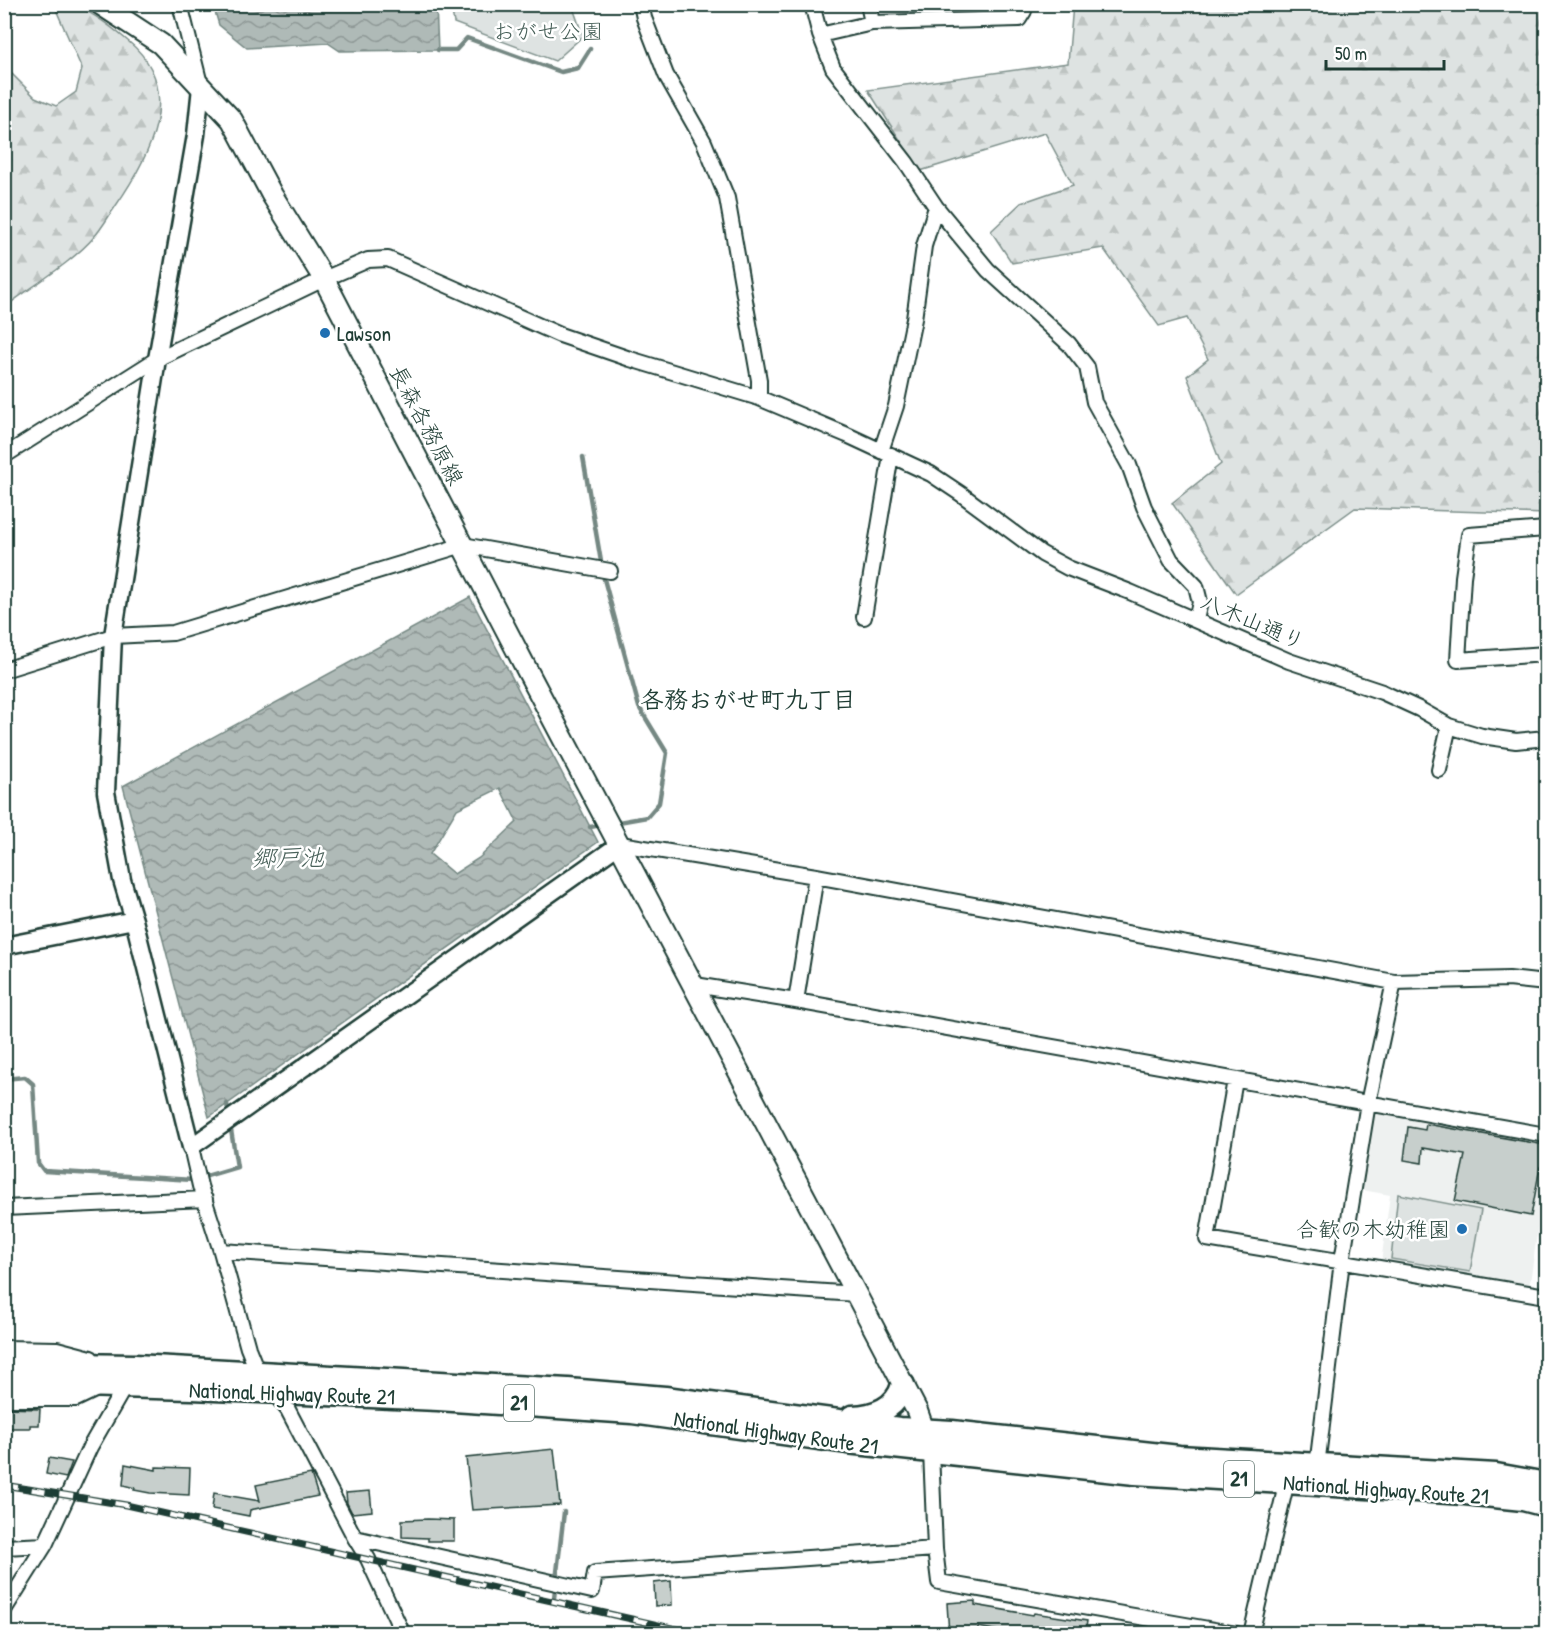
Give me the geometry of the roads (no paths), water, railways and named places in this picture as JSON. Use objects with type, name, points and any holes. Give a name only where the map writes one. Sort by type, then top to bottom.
[{"type":"highway","name":"National Highway Route 21","points":[[4,1364],[96,1378],[276,1393],[450,1400],[633,1412],[847,1442],[928,1441],[952,1432],[1179,1456],[1496,1476],[1544,1483]]},
{"type":"highway","name":"National Highway Route 21","points":[[4,1383],[96,1378],[135,1366],[567,1390],[665,1398],[814,1419],[928,1441],[1135,1473],[1465,1493],[1546,1505]]},
{"type":"highway","points":[[814,1419],[868,1416],[885,1410],[901,1393],[903,1384]]},
{"type":"main road","name":"長森各務原線","points":[[100,4],[161,44],[232,120],[272,195],[324,279],[903,1384],[928,1441]]},
{"type":"street","points":[[180,4],[201,87],[196,135],[157,359],[113,636],[106,792],[122,880],[192,1155],[248,1348],[258,1373],[288,1410],[368,1559],[403,1634]]},
{"type":"street","points":[[641,4],[644,18],[666,75],[704,142],[728,198],[759,380],[759,398]]},
{"type":"street","points":[[812,4],[820,35],[833,68],[906,162],[936,207],[988,270],[1069,344],[1087,367],[1094,402],[1129,465],[1144,507],[1171,560],[1196,586],[1200,602],[1196,621]]},
{"type":"street","points":[[868,4],[872,22]]},
{"type":"street","points":[[820,35],[872,22],[1019,19],[1024,12],[1023,4]]},
{"type":"street","points":[[864,617],[886,453],[914,319],[924,246],[936,207]]},
{"type":"street","points":[[4,456],[157,359],[324,279],[368,260],[388,259],[543,327],[630,360],[759,398],[886,453]]},
{"type":"street","name":"八木山通り","points":[[886,453],[931,474],[1042,554],[1068,568],[1289,661],[1382,692],[1449,726],[1482,736],[1516,741],[1546,738]]},
{"type":"street","points":[[1546,529],[1469,535],[1463,577],[1458,660],[1546,654]]},
{"type":"street","points":[[4,670],[113,636],[173,633],[463,545],[610,572]]},
{"type":"street","points":[[1439,770],[1449,726]]},
{"type":"street","points":[[192,1155],[219,1127],[613,831],[816,876],[1394,982],[1509,979],[1546,983]]},
{"type":"street","points":[[796,1001],[816,876]]},
{"type":"street","points":[[4,946],[134,920]]},
{"type":"street","points":[[1317,1466],[1342,1261],[1368,1103],[1394,982]]},
{"type":"street","points":[[695,985],[796,1001],[1546,1136]]},
{"type":"street","points":[[1235,1080],[1207,1239],[1546,1296]]},
{"type":"street","points":[[4,1208],[202,1192]]},
{"type":"street","points":[[221,1251],[856,1294]]},
{"type":"street","points":[[4,1348],[57,1349],[92,1358],[96,1378],[90,1447],[45,1545],[4,1610]]},
{"type":"street","points":[[4,1399],[76,1399],[96,1378]]},
{"type":"street","points":[[928,1441],[939,1582],[1237,1634]]},
{"type":"street","points":[[1251,1634],[1287,1481]]},
{"type":"street","points":[[355,1538],[592,1591],[595,1573],[935,1548]]},
{"type":"street","points":[[4,1547],[45,1545]]},
{"type":"water","points":[[213,5],[436,5],[438,50],[340,51],[328,43],[247,48],[219,25]]},
{"type":"water","name":"郷戸池","points":[[470,597],[598,842],[209,1117],[123,786]],"holes":[[[500,788],[517,822],[479,858],[454,874],[430,854],[457,809]]]},
{"type":"waterway","points":[[438,50],[456,50],[467,38],[561,72],[578,68],[590,49]]},
{"type":"waterway","points":[[583,457],[604,579],[639,707],[667,753],[659,803],[647,817],[613,823]]},
{"type":"waterway","points":[[590,827],[602,825]]},
{"type":"waterway","points":[[4,1079],[25,1077],[33,1084],[38,1163],[44,1171],[193,1180],[237,1167],[230,1124]]},
{"type":"waterway","points":[[227,1104],[229,1116]]},
{"type":"waterway","points":[[554,1598],[564,1512]]},
{"type":"railway","points":[[4,1485],[126,1505],[698,1634]]},
{"type":"place","name":"Lawson","points":[[325,333]]},
{"type":"place","name":"合歓の木幼稚園","points":[[1462,1229]]},
{"type":"district","name":"各務おがせ町九丁目","points":[[748,700]]},
{"type":"park label","name":"おがせ公園","points":[[548,31]]}]
